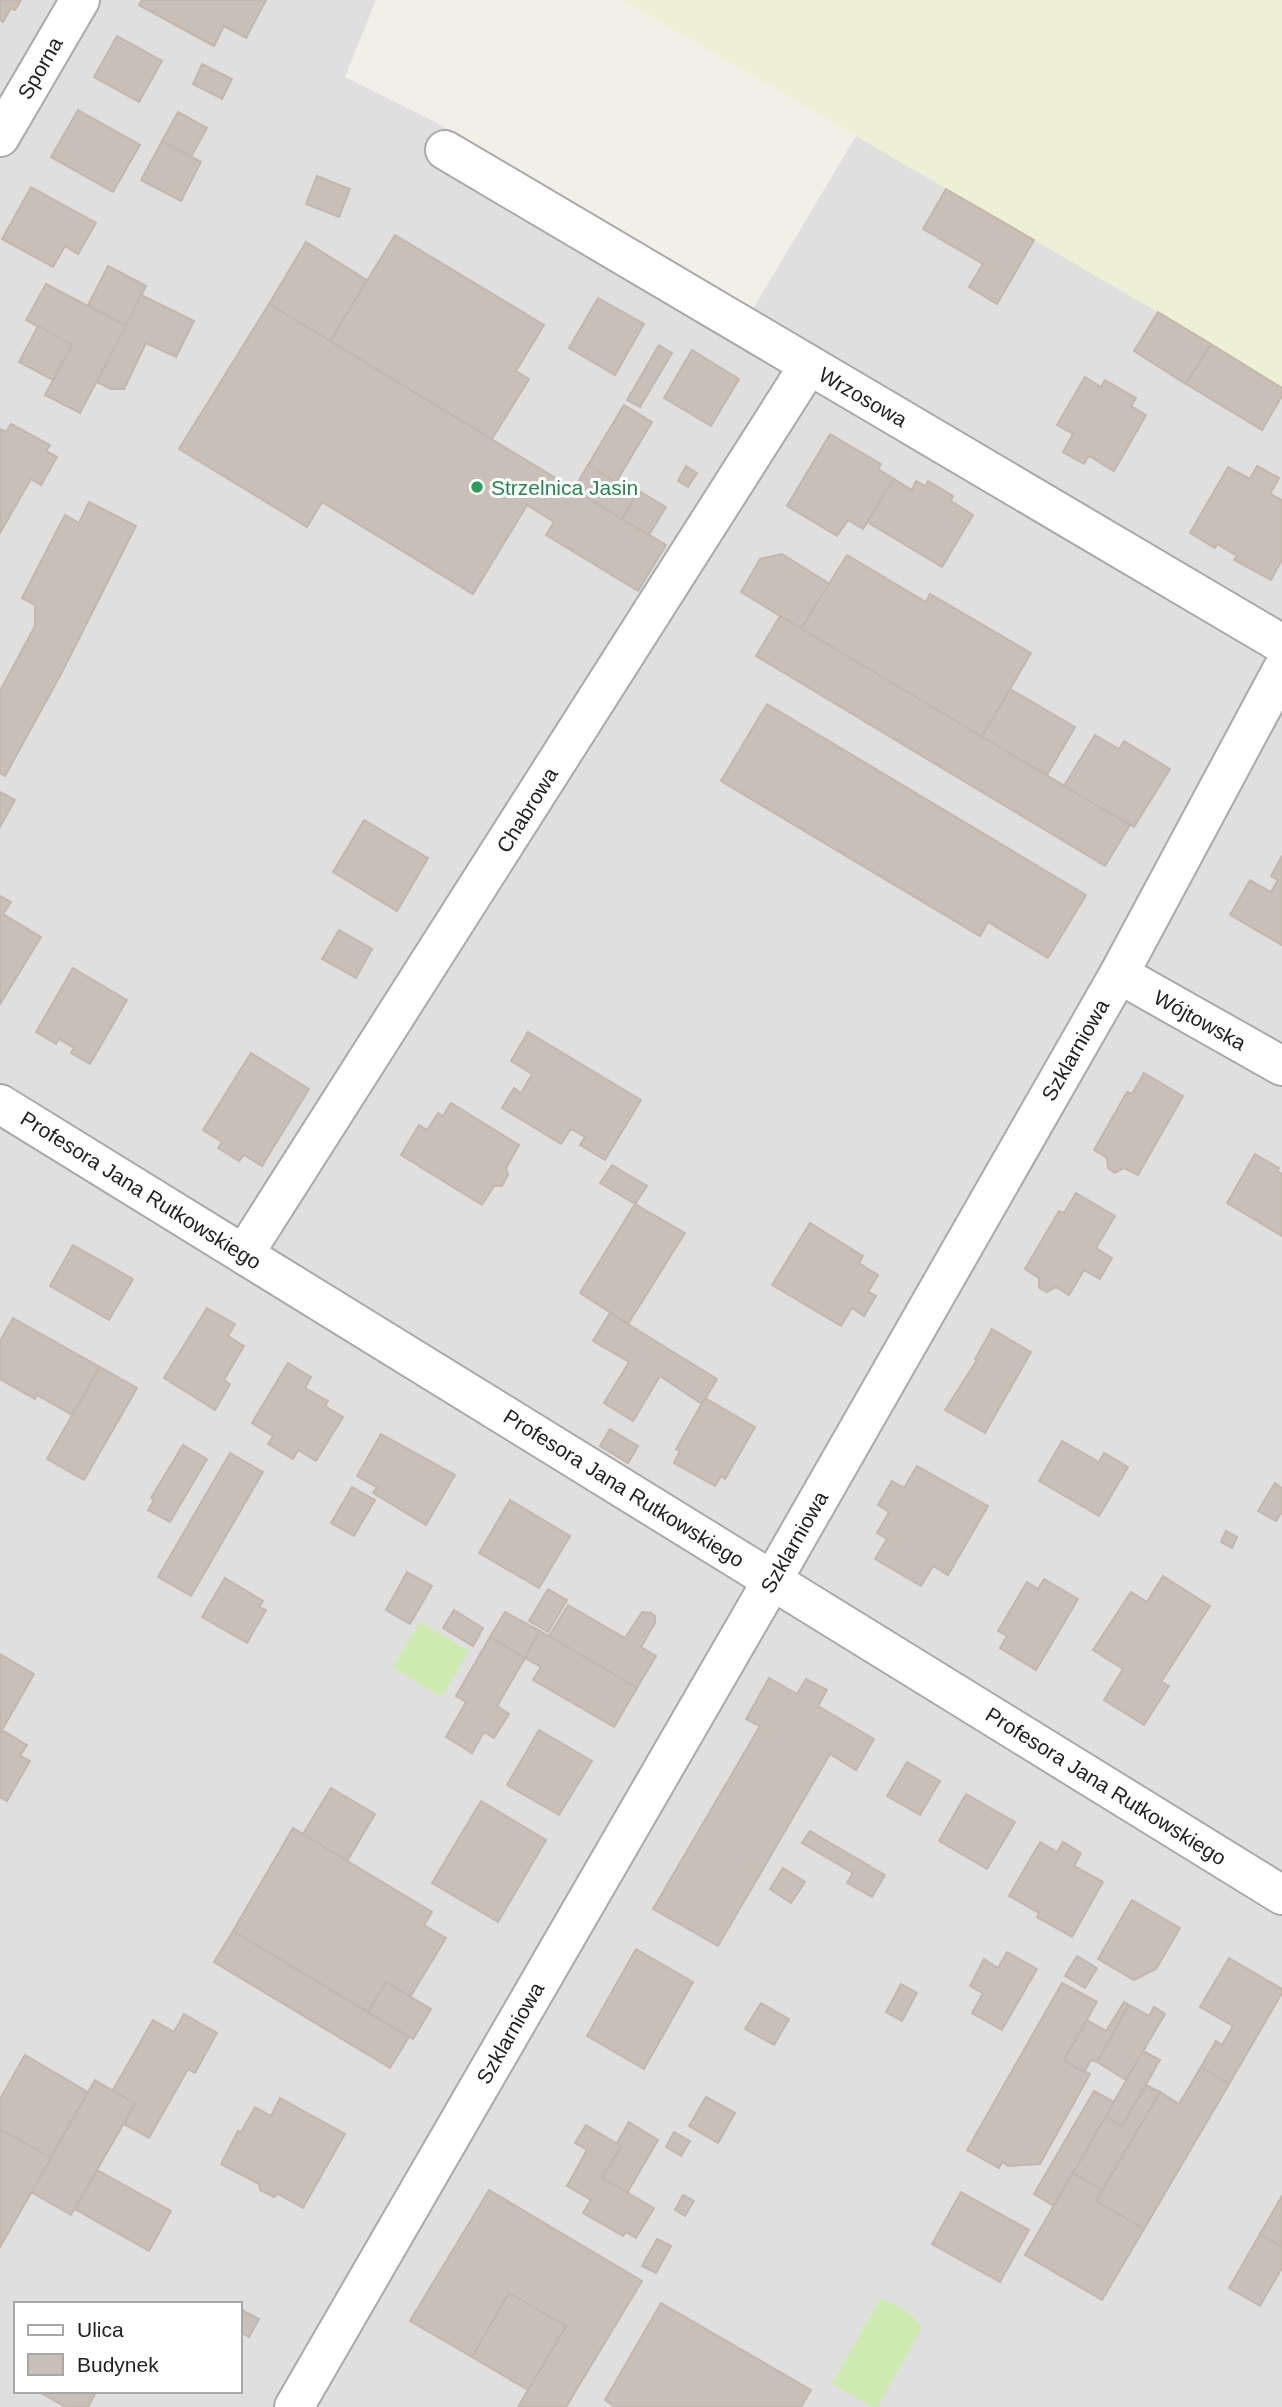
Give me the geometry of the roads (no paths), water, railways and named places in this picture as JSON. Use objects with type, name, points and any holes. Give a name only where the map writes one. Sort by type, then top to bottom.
[{"type":"street","name":"Sporna","points":[[0,136],[80,0]]},
{"type":"street","name":"Wrzosowa","points":[[445,150],[1282,644]]},
{"type":"street","name":"Chabrowa","points":[[244,1254],[809,365]]},
{"type":"street","name":"Szklarniowa","points":[[293,2407],[773,1579],[1119,974],[1282,670]]},
{"type":"street","name":"Wójtowska","points":[[1119,974],[1282,1066]]},
{"type":"street","name":"Profesora Jana Rutkowskiego","points":[[0,1104],[1282,1895]]},
{"type":"place","name":"Strzelnica Jasin","points":[[477,487]]}]
